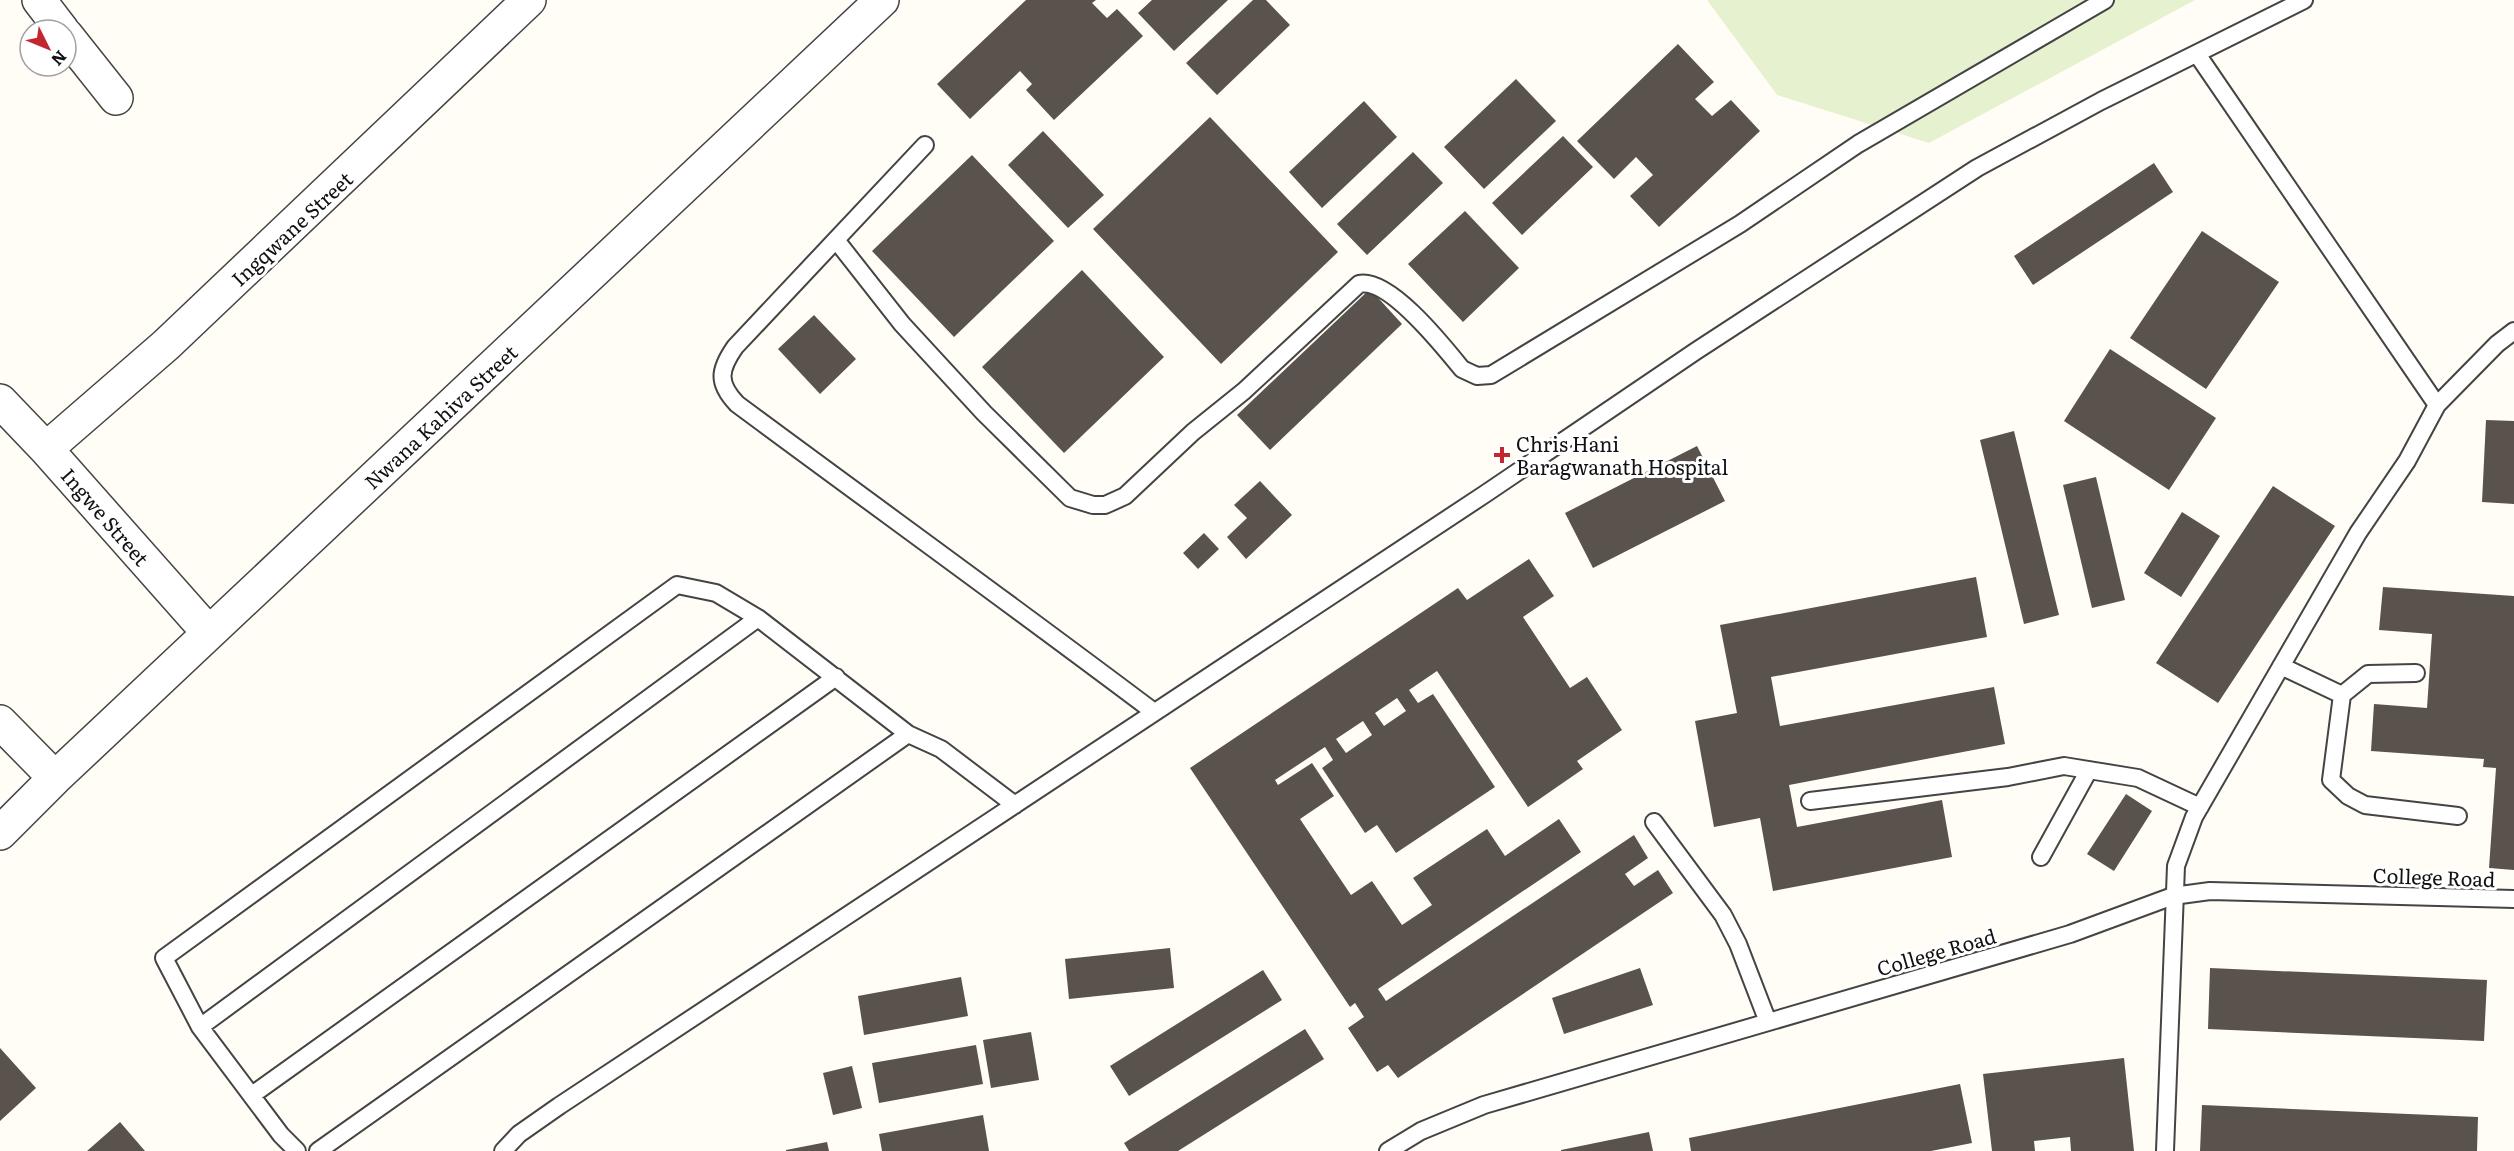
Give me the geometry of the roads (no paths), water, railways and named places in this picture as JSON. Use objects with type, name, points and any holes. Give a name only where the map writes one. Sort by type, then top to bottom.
[{"type":"street","points":[[39,0],[53,18]]},
{"type":"street","name":"Ingqwane Street","points":[[46,448],[166,345],[529,0]]},
{"type":"street","name":"Nwana Kahiva Street","points":[[0,833],[55,778],[882,0]]},
{"type":"street","points":[[78,49],[116,98]]},
{"type":"street","name":"Ingwe Street","points":[[0,401],[46,448],[209,633]]},
{"type":"street","points":[[0,722],[55,778]]},
{"type":"lane","points":[[836,240],[902,324],[984,413],[1070,498],[1081,503],[1105,505],[1125,496],[1193,432],[1244,391],[1359,284],[1371,283],[1396,299],[1462,369],[1477,376],[1491,375],[1740,224],[1868,138],[2105,0]]},
{"type":"lane","points":[[503,1151],[519,1134],[559,1106],[1485,494],[1696,351],[1977,168],[2101,101],[2304,0]]},
{"type":"lane","points":[[2197,54],[2437,405]]},
{"type":"lane","points":[[925,146],[726,360],[722,378],[729,396],[1154,712]]},
{"type":"lane","points":[[2165,1151],[2176,866],[2200,807],[2358,532],[2407,460],[2437,405],[2497,344],[2514,331]]},
{"type":"lane","points":[[297,1151],[281,1135],[200,1027],[164,958],[676,585],[716,593],[758,618],[908,734],[941,749],[1016,805]]},
{"type":"lane","points":[[200,1027],[758,618]]},
{"type":"lane","points":[[2281,666],[2342,695]]},
{"type":"lane","points":[[2416,673],[2368,674],[2342,695],[2331,780],[2365,805],[2458,816]]},
{"type":"lane","points":[[252,1095],[836,677]]},
{"type":"lane","points":[[318,1151],[908,734]]},
{"type":"lane","points":[[1810,801],[2008,777],[2064,766],[2138,778],[2200,807]]},
{"type":"lane","points":[[2041,857],[2089,770]]},
{"type":"lane","points":[[1654,822],[1723,915],[1738,944],[1768,1022]]},
{"type":"lane","name":"College Road","points":[[1388,1151],[1421,1131],[1484,1105],[2070,934],[2174,896],[2210,891],[2514,899]]},
{"type":"place","name":"Chris Hani Baragwanath Hospital","points":[[1502,455]]}]
